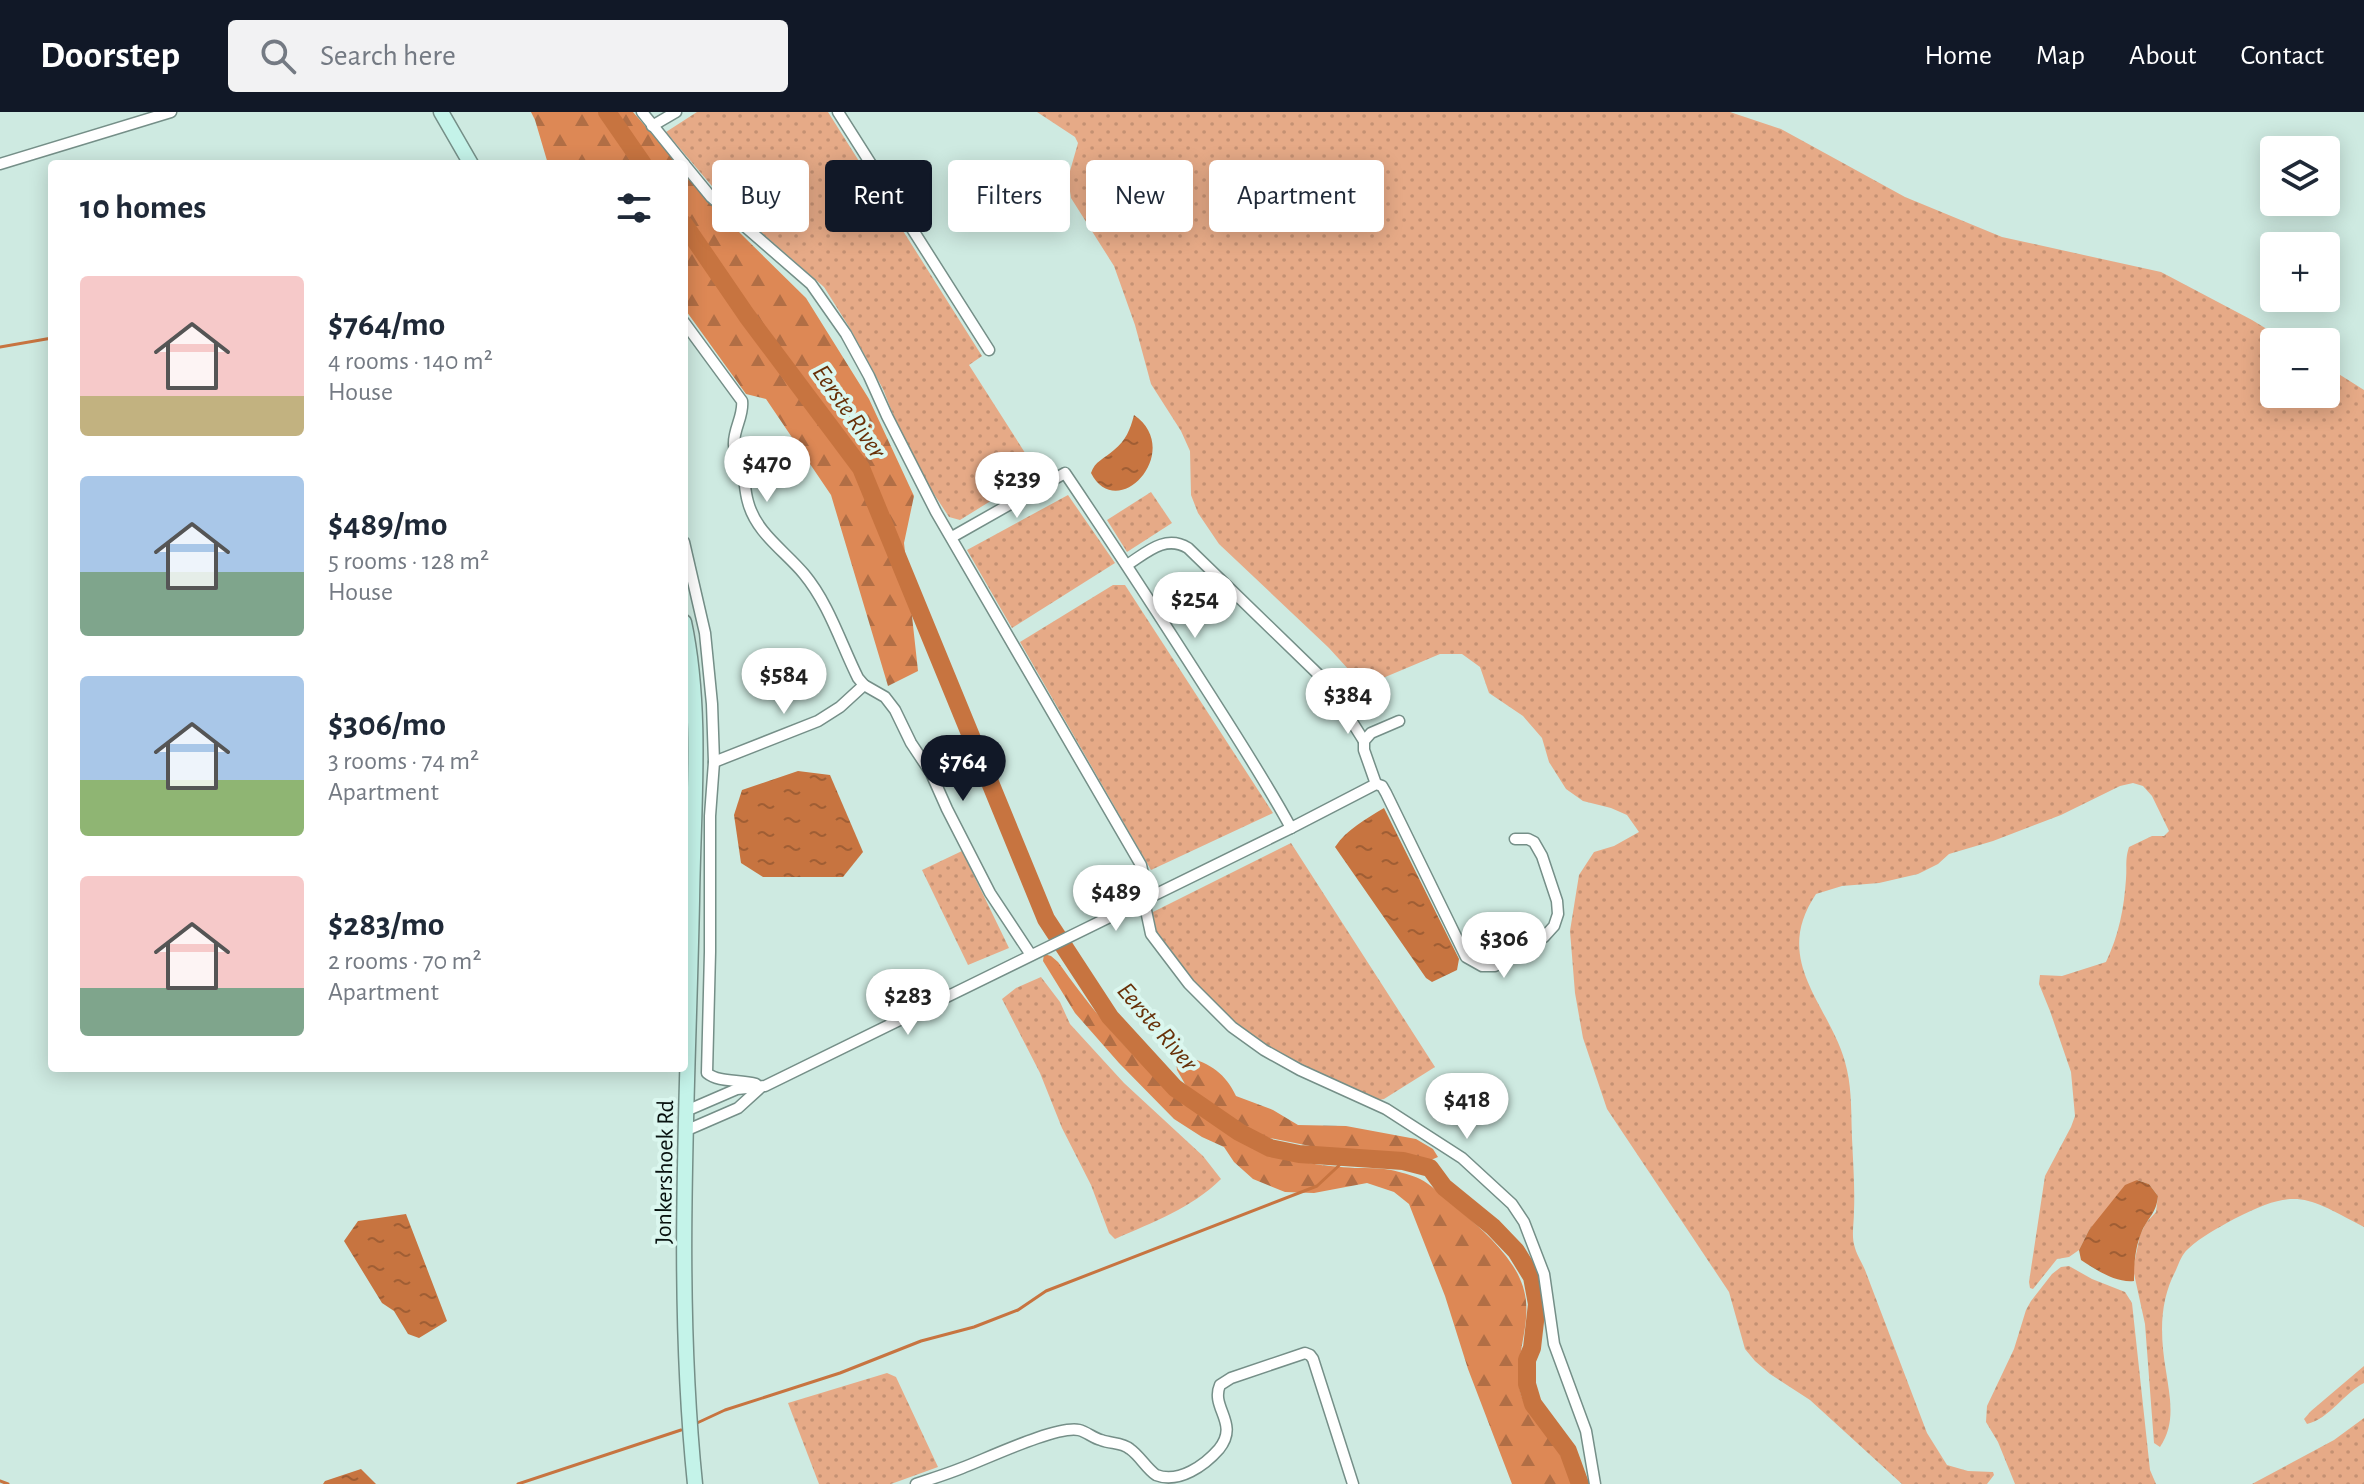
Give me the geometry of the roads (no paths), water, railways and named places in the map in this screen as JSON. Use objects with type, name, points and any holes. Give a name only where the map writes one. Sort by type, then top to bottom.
[{"type":"street","points":[[0,164],[171,112]]},
{"type":"street","points":[[441,112],[469,160]]},
{"type":"street","points":[[642,112],[681,160]]},
{"type":"street","points":[[652,126],[676,112]]},
{"type":"street","points":[[838,112],[989,350]]},
{"type":"street","points":[[688,169],[711,197],[820,295],[869,376],[915,474],[1141,865],[1148,926],[1159,947],[1189,984],[1232,1027],[1300,1070],[1386,1109],[1462,1158],[1512,1204],[1524,1222],[1544,1274],[1554,1344],[1586,1431],[1595,1484]]},
{"type":"street","points":[[688,327],[742,401],[743,410],[736,427],[734,449],[742,467],[752,513],[781,553],[804,573],[826,607],[858,678],[885,697],[895,710],[911,743],[931,773],[990,893],[1031,955]]},
{"type":"street","points":[[952,537],[1065,473],[1271,791],[1291,828]]},
{"type":"street","points":[[1127,565],[1161,544],[1174,542],[1188,548],[1332,690],[1364,741],[1364,750],[1376,784]]},
{"type":"street","points":[[688,559],[705,633],[714,762],[710,816],[706,1070],[710,1077],[748,1081],[762,1087]]},
{"type":"street","name":"Jonkershoek Rd","points":[[688,653],[694,699],[688,1053]]},
{"type":"street","points":[[714,762],[818,721],[840,707],[864,685]]},
{"type":"street","points":[[1364,741],[1371,733],[1399,721]]},
{"type":"street","points":[[685,1131],[738,1108],[762,1087],[1376,784],[1382,786],[1386,793],[1466,957],[1482,966],[1495,966],[1544,937],[1554,926],[1558,914],[1557,901],[1537,845],[1528,839],[1515,839]]},
{"type":"street","name":"Jonkershoek Rd","points":[[687,1072],[684,1347],[695,1484]]},
{"type":"street","points":[[686,1111],[737,1089],[762,1087]]},
{"type":"street","points":[[916,1484],[1041,1437],[1072,1429],[1105,1442],[1127,1446],[1159,1477],[1183,1477],[1197,1470],[1224,1440],[1227,1423],[1218,1398],[1220,1385],[1231,1378],[1305,1353],[1313,1359],[1353,1484]]},
{"type":"water","points":[[1134,415],[1148,430],[1153,446],[1150,462],[1142,477],[1130,487],[1116,491],[1103,487],[1091,473],[1097,463],[1122,442]]},
{"type":"water","points":[[798,771],[830,775],[863,852],[843,877],[763,877],[741,863],[734,815],[742,790]]},
{"type":"water","points":[[1384,808],[1459,959],[1457,970],[1432,982],[1426,978],[1335,847],[1351,830]]},
{"type":"water","points":[[2137,1180],[2149,1184],[2158,1196],[2138,1243],[2134,1281],[2127,1281],[2106,1275],[2087,1264],[2081,1260],[2079,1250],[2089,1230],[2125,1185]]},
{"type":"water","points":[[406,1214],[447,1321],[419,1338],[408,1334],[394,1311],[382,1303],[344,1241],[358,1221]]},
{"type":"water","points":[[361,1469],[376,1484],[323,1484],[325,1481]]},
{"type":"waterway","name":"Eerste River","points":[[607,112],[640,160]]},
{"type":"waterway","name":"Eerste River","points":[[688,230],[747,316],[861,468],[1046,919],[1110,1017],[1175,1088],[1239,1132],[1270,1148],[1299,1154],[1403,1161],[1430,1168],[1444,1187],[1493,1227],[1516,1251],[1532,1277],[1537,1304],[1532,1348],[1527,1360],[1527,1384],[1533,1404],[1568,1451],[1580,1484]]},
{"type":"waterway","points":[[0,347],[48,339]]},
{"type":"waterway","points":[[697,1423],[725,1410],[840,1373],[921,1341],[974,1327],[1018,1310],[1046,1291],[1317,1186],[1347,1158]]},
{"type":"waterway","points":[[518,1484],[681,1430]]},
{"type":"waterway","points":[[0,1481],[8,1484]]}]
